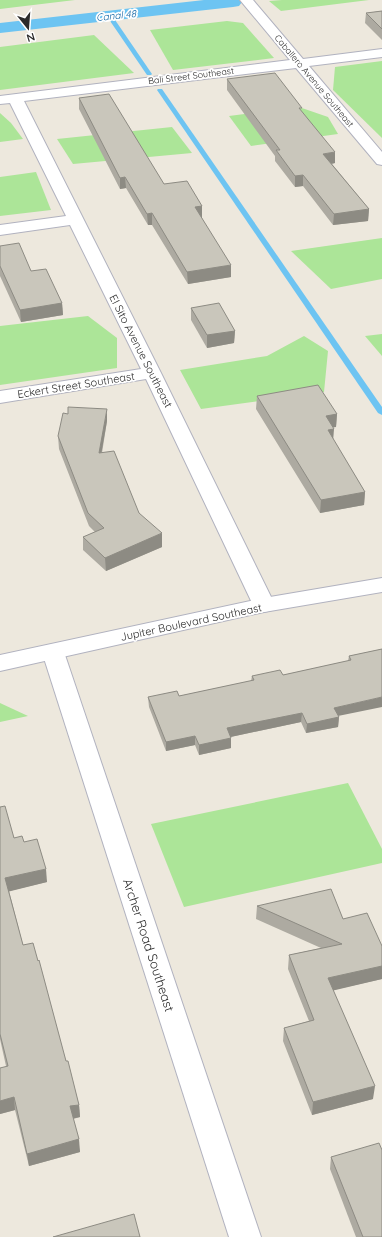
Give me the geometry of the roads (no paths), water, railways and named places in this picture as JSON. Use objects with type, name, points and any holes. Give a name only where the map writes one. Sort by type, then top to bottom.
[{"type":"street","name":"Caballero Avenue Southeast","points":[[246,0],[382,161]]},
{"type":"street","name":"Bali Street Southeast","points":[[8,99],[382,53]]},
{"type":"street","name":"El Sito Avenue Southeast","points":[[8,99],[74,220],[152,373],[264,606]]},
{"type":"street","points":[[0,230],[74,220]]},
{"type":"street","name":"Eckert Street Southeast","points":[[0,397],[152,373]]},
{"type":"street","name":"Jupiter Boulevard Southeast","points":[[0,663],[264,606],[382,585]]},
{"type":"street","name":"Archer Road Southeast","points":[[53,652],[245,1237]]},
{"type":"waterway","name":"Canal 48","points":[[0,28],[233,2]]},
{"type":"waterway","points":[[109,15],[149,74]]},
{"type":"waterway","points":[[160,90],[382,413]]}]
